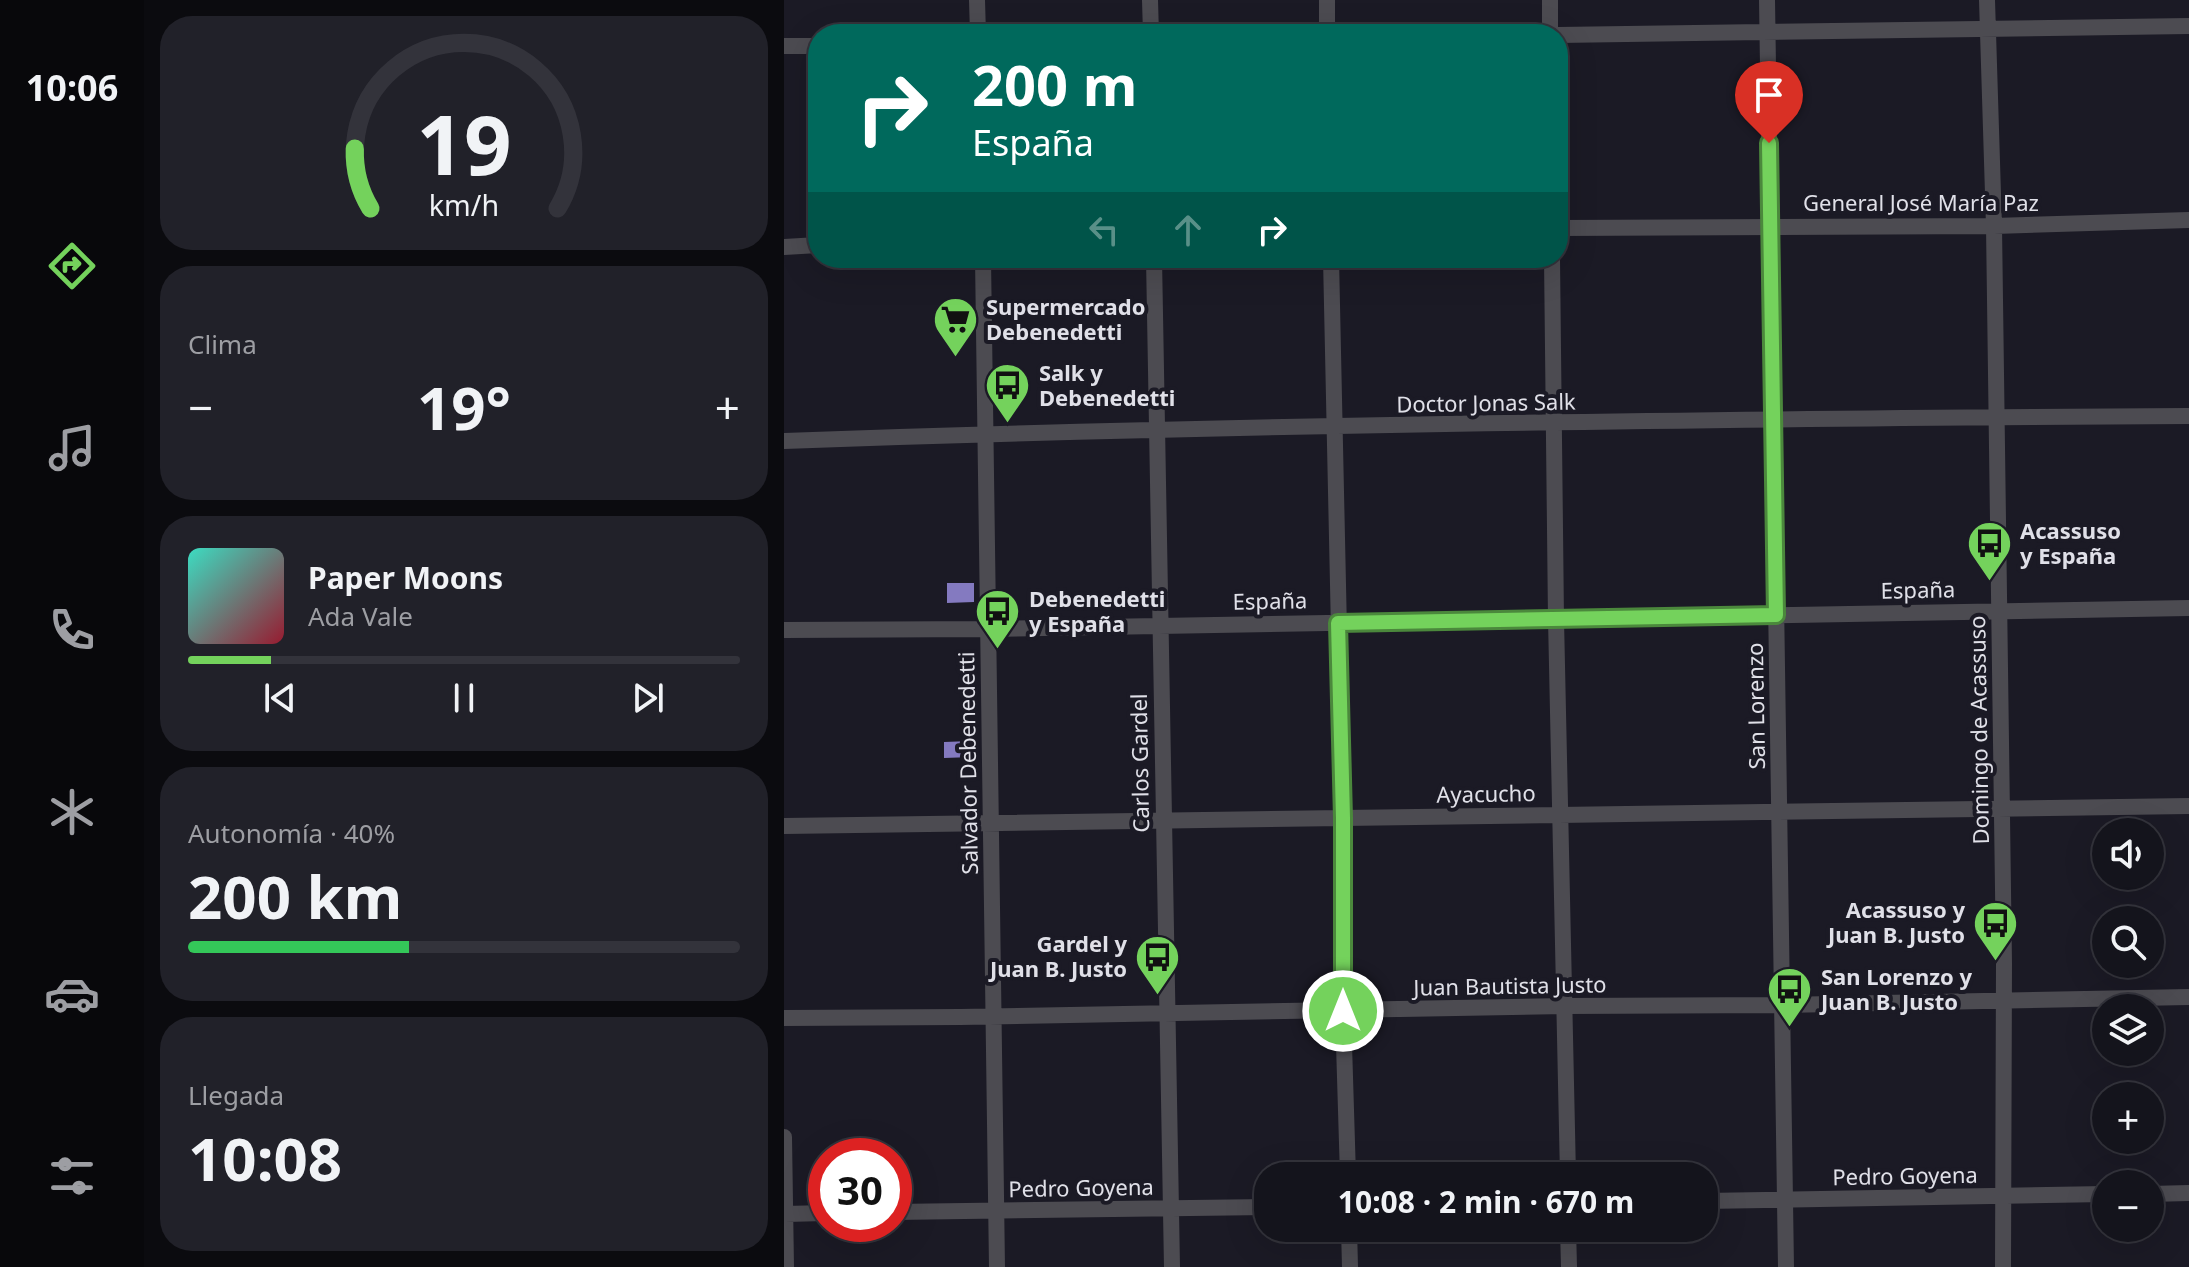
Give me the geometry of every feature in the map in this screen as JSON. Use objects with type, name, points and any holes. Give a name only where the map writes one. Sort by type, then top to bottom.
[{"type":"street","points":[[977,0],[978,24]]},
{"type":"street","points":[[1150,0],[1151,24]]},
{"type":"street","points":[[1327,0],[1327,24]]},
{"type":"street","points":[[1550,0],[1550,24]]},
{"type":"street","name":"San Lorenzo","points":[[1767,0],[1786,1267]]},
{"type":"street","name":"Domingo de Acassuso","points":[[1987,0],[1994,226],[2005,1000],[2003,1267]]},
{"type":"street","points":[[1568,35],[2189,26]]},
{"type":"street","points":[[784,46],[808,46]]},
{"type":"street","name":"General José María Paz","points":[[1568,228],[1994,226],[2189,220]]},
{"type":"street","points":[[784,247],[808,246]]},
{"type":"street","name":"Salvador Debenedetti","points":[[983,268],[997,1267]]},
{"type":"street","name":"Carlos Gardel","points":[[1154,268],[1172,1267]]},
{"type":"street","points":[[1331,268],[1348,1162]]},
{"type":"street","points":[[1552,268],[1568,1162]]},
{"type":"street","name":"Doctor Jonas Salk","points":[[784,441],[1333,427],[2189,416]]},
{"type":"street","name":"España","points":[[784,630],[2189,608]]},
{"type":"street","name":"Ayacucho","points":[[784,826],[2189,806]]},
{"type":"street","name":"Juan Bautista Justo","points":[[784,1018],[2189,997]]},
{"type":"street","points":[[784,1137],[786,1267]]},
{"type":"street","points":[[2164,1194],[2189,1193]]},
{"type":"street","name":"Pedro Goyena","points":[[1718,1201],[2092,1194]]},
{"type":"street","name":"Pedro Goyena","points":[[912,1212],[1254,1207]]},
{"type":"street","points":[[785,1214],[808,1213]]},
{"type":"street","points":[[1349,1242],[1350,1267]]},
{"type":"street","points":[[1568,1242],[1569,1267]]},
{"type":"building","points":[[947,583],[974,583],[974,602],[947,603]]},
{"type":"building","points":[[971,741],[972,757],[944,758],[944,742]]},
{"type":"place","name":"Supermercado Debenedetti","points":[[955,359]]},
{"type":"place","name":"Salk y Debenedetti","points":[[1008,425]]},
{"type":"place","name":"Acassuso y España","points":[[1989,583]]},
{"type":"place","name":"Debenedetti y España","points":[[998,651]]},
{"type":"place","name":"Acassuso y Juan B. Justo","points":[[1996,962]]},
{"type":"place","name":"Gardel y Juan B. Justo","points":[[1158,996]]},
{"type":"place","name":"San Lorenzo y Juan B. Justo","points":[[1790,1029]]},
{"type":"route","points":[[1343,1011],[1343,818],[1338,623],[1776,615],[1769,143]]}]
